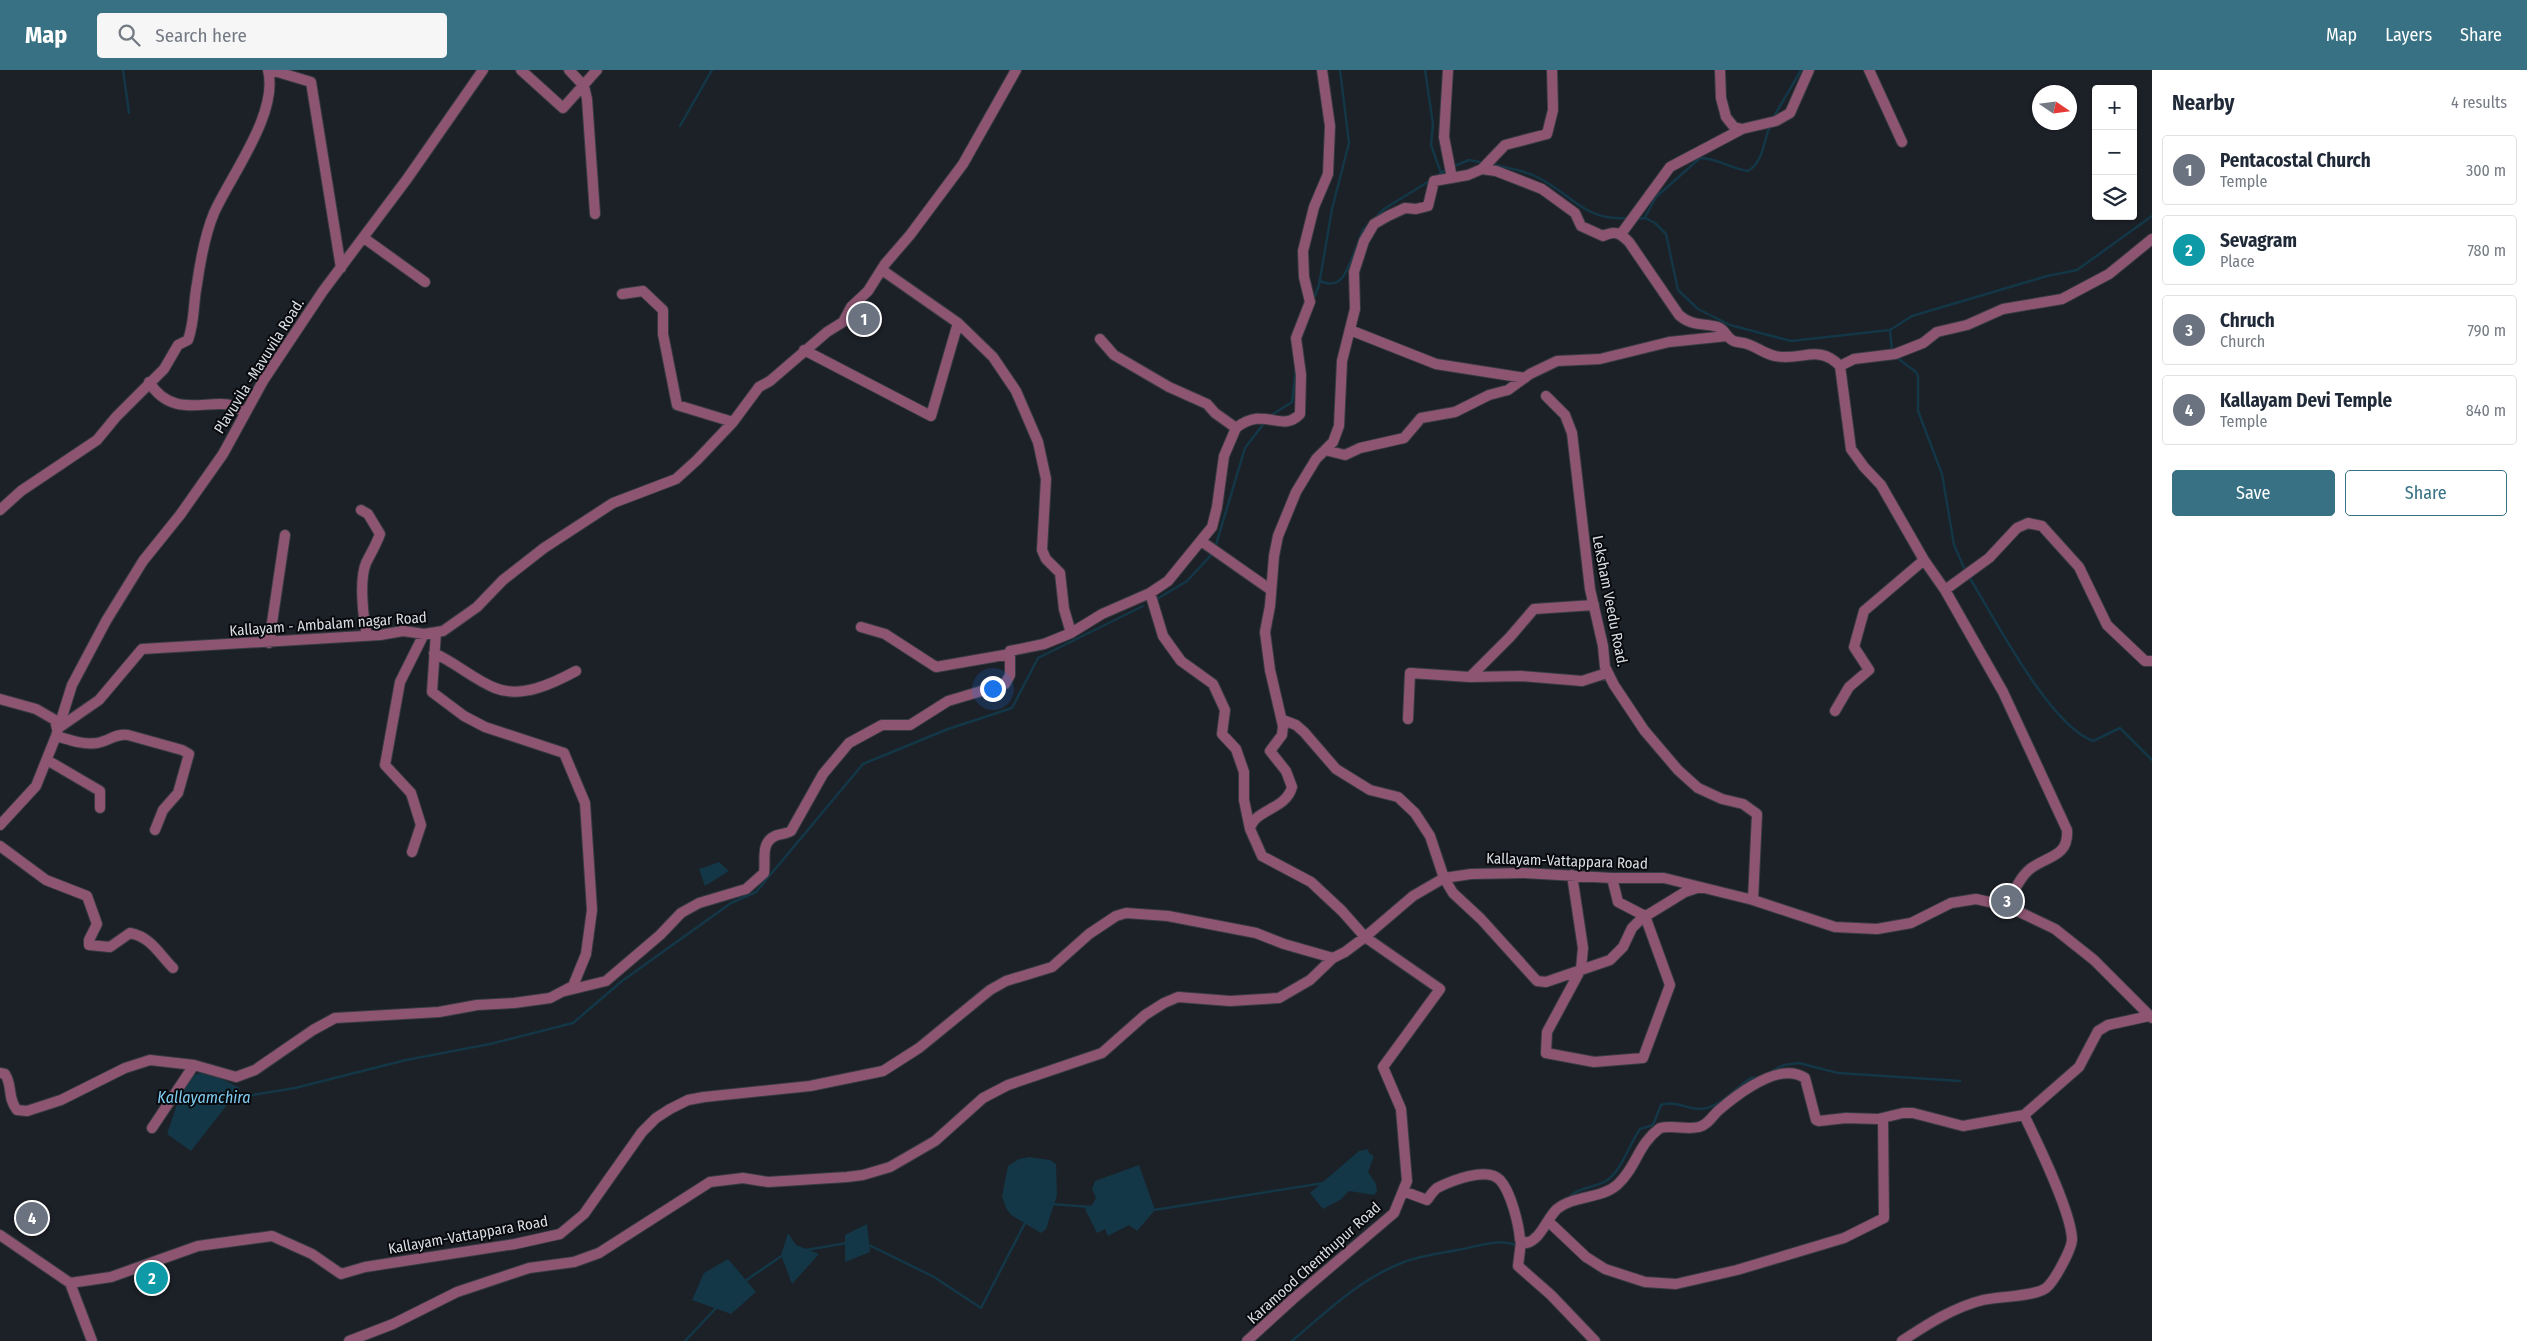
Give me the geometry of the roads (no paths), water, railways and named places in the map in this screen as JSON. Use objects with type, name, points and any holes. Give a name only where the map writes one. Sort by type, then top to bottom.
[{"type":"street","points":[[0,510],[21,491],[97,440],[135,397],[142,393],[149,382],[164,369],[178,345],[188,340],[193,325],[196,284],[213,214],[243,161],[262,119],[270,80],[268,70]]},
{"type":"street","points":[[271,70],[312,82],[341,268]]},
{"type":"street","name":"Plavuvila -Mavuvila Road.","points":[[0,825],[36,786],[57,733],[72,685],[106,621],[138,569],[222,454],[263,381],[341,268],[483,70]]},
{"type":"street","points":[[521,70],[563,108],[597,70]]},
{"type":"street","points":[[569,70],[584,86],[595,214]]},
{"type":"street","name":"Kallayam - Ambalam nagar Road","points":[[57,733],[99,700],[142,650],[269,643],[403,631],[424,634],[443,631],[477,607],[503,580],[536,554],[592,515],[613,503],[676,479],[698,460],[733,422],[759,387],[770,381],[804,350],[843,322],[851,307],[868,291],[963,164],[1016,70]]},
{"type":"street","points":[[0,1073],[6,1074],[10,1080],[9,1098],[13,1105],[17,1110],[26,1111],[61,1100],[125,1068],[150,1060],[194,1065],[236,1078],[255,1070],[313,1030],[335,1018],[439,1012],[477,1005],[514,1003],[550,998],[606,981],[660,935],[680,913],[699,903],[729,895],[751,886],[764,873],[764,847],[767,842],[775,836],[791,831],[823,774],[849,743],[882,725],[910,725],[948,701],[1005,684],[1010,675],[1011,650],[1044,644],[1071,633],[1102,614],[1150,593],[1168,581],[1212,527],[1217,507],[1224,456],[1237,427],[1259,416],[1284,422],[1292,420],[1300,414],[1301,375],[1296,338],[1310,302],[1304,277],[1303,250],[1314,207],[1328,174],[1330,126],[1322,70]]},
{"type":"street","points":[[1448,70],[1444,137],[1452,178]]},
{"type":"street","points":[[1482,169],[1505,145],[1547,134],[1553,110],[1552,70]]},
{"type":"street","points":[[1720,70],[1721,98],[1726,117],[1734,127],[1742,129]]},
{"type":"street","points":[[1621,234],[1670,167],[1742,129],[1776,121],[1790,113],[1810,70]]},
{"type":"street","points":[[1869,70],[1902,142]]},
{"type":"street","points":[[1250,829],[1253,821],[1286,800],[1291,791],[1292,784],[1286,771],[1270,751],[1282,735],[1283,720],[1270,670],[1265,632],[1270,606],[1274,556],[1284,518],[1308,471],[1333,442],[1339,426],[1342,361],[1355,309],[1354,272],[1374,224],[1397,211],[1428,206],[1432,183],[1482,169],[1496,171],[1542,189],[1576,213],[1581,226],[1597,235],[1603,236],[1614,232],[1621,234],[1629,242],[1679,315],[1687,322],[1721,328],[1732,340],[1748,344],[1775,356],[1791,358],[1810,353],[1832,357],[1840,366],[1851,449],[1864,467],[1881,485],[1924,560],[1945,590],[2003,692],[2067,830],[2068,841],[2061,851],[2029,869],[2017,884],[2007,906]]},
{"type":"street","points":[[364,238],[425,282]]},
{"type":"street","points":[[1840,366],[1854,359],[1892,355],[1923,343],[1937,332],[1967,325],[2003,309],[2060,299],[2109,274],[2152,239]]},
{"type":"street","points":[[882,270],[958,323],[993,357],[1016,391],[1038,442],[1046,479],[1042,550],[1046,559],[1060,573],[1066,615],[1071,633]]},
{"type":"street","points":[[622,294],[643,291],[663,310],[663,334],[677,405],[733,422]]},
{"type":"street","points":[[804,350],[931,416],[958,323]]},
{"type":"street","points":[[1350,330],[1436,364],[1525,378]]},
{"type":"street","points":[[1325,450],[1344,455],[1360,448],[1404,438],[1421,418],[1454,412],[1489,396],[1508,390],[1525,378],[1558,360],[1600,359],[1669,342],[1727,336]]},
{"type":"street","points":[[1100,339],[1104,346],[1114,355],[1169,387],[1207,404],[1215,413],[1237,427]]},
{"type":"street","points":[[149,382],[156,393],[174,404],[183,406],[228,404],[239,407],[245,414]]},
{"type":"street","name":"Leksham Veedu Road.","points":[[1546,396],[1565,415],[1572,433],[1584,546],[1607,673],[1644,730],[1678,770],[1698,788],[1722,799],[1743,804],[1757,814],[1753,900]]},
{"type":"street","points":[[361,510],[368,514],[380,534],[374,551],[366,563],[363,578],[363,615],[367,634]]},
{"type":"street","points":[[1945,590],[1989,558],[2017,528],[2028,523],[2042,526],[2079,567],[2107,625],[2145,661],[2152,661]]},
{"type":"street","points":[[269,643],[286,535]]},
{"type":"street","points":[[1201,541],[1271,590]]},
{"type":"street","points":[[1835,712],[1849,687],[1869,670],[1854,647],[1864,611],[1924,560]]},
{"type":"street","points":[[1150,593],[1163,636],[1181,661],[1213,684],[1225,710],[1222,734],[1236,749],[1244,772],[1244,800],[1250,829],[1262,856],[1311,882],[1342,911],[1365,937]]},
{"type":"street","points":[[1470,678],[1534,609],[1594,605]]},
{"type":"street","points":[[860,627],[885,634],[936,667],[1010,654]]},
{"type":"street","points":[[436,632],[432,692],[464,716],[485,728],[564,753],[585,804],[592,906],[586,954],[572,986],[565,992]]},
{"type":"street","points":[[412,852],[420,825],[411,793],[385,765],[400,682],[424,634]]},
{"type":"street","points":[[434,653],[453,662],[475,678],[497,689],[535,689],[576,671]]},
{"type":"street","points":[[1408,719],[1410,673],[1470,678],[1499,675],[1582,681],[1607,673]]},
{"type":"street","points":[[0,699],[36,709],[55,720],[57,733],[78,743],[97,743],[120,734],[182,750],[189,754],[178,793],[163,810],[155,830]]},
{"type":"street","points":[[1283,720],[1296,725],[1304,732],[1336,769],[1370,790],[1398,797],[1415,813],[1430,836],[1444,878],[1453,893],[1481,919],[1537,981],[1546,982],[1614,957],[1623,947],[1632,928],[1645,916],[1685,892],[1703,886]]},
{"type":"street","points":[[47,760],[100,791],[100,808]]},
{"type":"street","points":[[0,846],[46,880],[87,896],[97,924],[89,940],[89,945],[110,947],[130,933],[139,935],[155,946],[173,968]]},
{"type":"street","name":"Kallayam-Vattappara Road","points":[[70,1283],[111,1277],[198,1246],[254,1238],[276,1237],[312,1254],[341,1274],[365,1267],[476,1251],[560,1234],[584,1214],[642,1132],[656,1118],[688,1100],[810,1086],[882,1071],[920,1048],[990,990],[1006,981],[1052,967],[1089,934],[1116,916],[1126,913],[1168,916],[1256,933],[1284,944],[1333,958],[1346,952],[1413,896],[1444,878],[1480,873],[1664,878],[1703,886],[1753,900],[1835,927],[1877,929],[1911,923],[1951,903],[1976,899],[2007,906],[2055,929],[2094,960],[2151,1017]]},
{"type":"street","points":[[1572,875],[1583,948],[1581,969],[1546,1032],[1546,1053],[1594,1062],[1643,1058],[1670,985],[1645,916],[1618,902],[1612,878]]},
{"type":"street","name":"Karamood Chenthupur Road","points":[[1247,1341],[1394,1213],[1407,1181],[1401,1109],[1383,1067],[1440,989],[1365,937]]},
{"type":"street","points":[[349,1341],[393,1324],[457,1292],[529,1268],[574,1262],[599,1254],[710,1182],[743,1178],[768,1182],[847,1177],[890,1167],[935,1140],[984,1098],[1008,1085],[1102,1053],[1145,1015],[1164,1003],[1178,997],[1253,1001],[1279,998],[1310,980],[1333,958]]},
{"type":"street","points":[[1520,1237],[1531,1241],[1558,1208],[1606,1191],[1617,1185],[1634,1163],[1640,1148],[1660,1128],[1699,1127],[1726,1105],[1761,1081],[1774,1075],[1793,1073],[1805,1078],[1816,1120],[1821,1124],[1913,1113],[1963,1126],[2024,1115],[2079,1068],[2098,1032],[2108,1025],[2151,1017]]},
{"type":"street","points":[[152,1128],[194,1065]]},
{"type":"street","points":[[1902,1341],[1918,1330],[1972,1303],[2000,1296],[2045,1289],[2057,1274],[2072,1240],[2064,1209],[2024,1115]]},
{"type":"street","points":[[1548,1221],[1586,1257],[1605,1269],[1645,1282],[1676,1284],[1737,1270],[1844,1238],[1884,1218],[1883,1118]]},
{"type":"street","points":[[1403,1191],[1427,1200],[1438,1188],[1466,1177],[1481,1174],[1496,1177],[1501,1181],[1507,1192],[1520,1237],[1518,1266],[1552,1295],[1595,1341]]},
{"type":"street","points":[[0,1235],[70,1283],[92,1341]]},
{"type":"water","points":[[719,862],[729,871],[705,886],[699,869]]},
{"type":"water","name":"Kallayamchira","points":[[206,1071],[240,1088],[191,1151],[167,1134],[186,1078]]},
{"type":"water","points":[[1368,1149],[1369,1153],[1374,1156],[1368,1172],[1376,1184],[1377,1191],[1374,1195],[1349,1191],[1340,1200],[1323,1209],[1310,1193],[1359,1151]]},
{"type":"water","points":[[1029,1157],[1050,1160],[1056,1164],[1057,1195],[1046,1229],[1041,1233],[1011,1215],[1006,1208],[1002,1196],[1008,1166],[1019,1159]]},
{"type":"water","points":[[1139,1165],[1155,1210],[1137,1231],[1129,1225],[1108,1236],[1105,1229],[1097,1233],[1085,1209],[1092,1205],[1096,1198],[1092,1189],[1095,1181]]},
{"type":"water","points":[[867,1224],[870,1252],[845,1262],[845,1235]]},
{"type":"water","points":[[788,1233],[796,1245],[819,1254],[792,1284],[781,1255]]},
{"type":"water","points":[[728,1259],[756,1292],[731,1314],[692,1300],[704,1273]]},
{"type":"waterway","points":[[123,70],[129,113]]},
{"type":"waterway","points":[[680,126],[712,70]]},
{"type":"waterway","points":[[1314,298],[1319,285],[1332,209],[1349,143],[1340,70]]},
{"type":"waterway","points":[[1425,70],[1433,124],[1431,145],[1441,173]]},
{"type":"waterway","points":[[1773,118],[1801,70]]},
{"type":"waterway","points":[[1645,217],[1656,197],[1700,158],[1707,158],[1748,171],[1760,157],[1770,126]]},
{"type":"waterway","points":[[1452,167],[1469,160],[1485,163]]},
{"type":"waterway","points":[[1491,164],[1534,175],[1589,211],[1611,218],[1625,218]]},
{"type":"waterway","points":[[1435,177],[1447,169]]},
{"type":"waterway","points":[[1375,218],[1384,209],[1431,180]]},
{"type":"waterway","points":[[1637,219],[1645,218],[1655,223],[1666,234],[1678,290],[1698,309],[1730,325],[1791,341],[1890,330],[1912,316],[2047,276],[2077,270],[2152,216]]},
{"type":"waterway","points":[[1320,281],[1331,283],[1337,282],[1342,278],[1363,230],[1368,225]]},
{"type":"waterway","points":[[1890,330],[1892,351]]},
{"type":"waterway","points":[[1896,357],[1916,372],[1918,376],[1918,411],[1942,474],[1954,545],[1965,570]]},
{"type":"waterway","points":[[1270,416],[1292,402],[1296,368]]},
{"type":"waterway","points":[[1215,548],[1245,448],[1265,422]]},
{"type":"waterway","points":[[1157,599],[1187,581],[1213,553]]},
{"type":"waterway","points":[[1968,575],[2024,668],[2041,693],[2059,714],[2076,731],[2093,741],[2120,728],[2152,760]]},
{"type":"waterway","points":[[229,1099],[295,1088],[406,1060],[490,1044],[573,1023],[622,981],[731,903],[756,892],[863,764],[948,729],[1012,708],[1038,658],[1143,606]]},
{"type":"waterway","points":[[1770,1072],[1784,1065],[1799,1063],[1838,1073],[1960,1081]]},
{"type":"waterway","points":[[1568,1199],[1576,1192],[1606,1181],[1611,1177],[1621,1164],[1640,1129],[1653,1125],[1661,1105],[1676,1104],[1695,1109],[1707,1108],[1721,1102],[1751,1078],[1758,1078]]},
{"type":"waterway","points":[[1154,1210],[1324,1183]]},
{"type":"waterway","points":[[1051,1204],[1091,1207]]},
{"type":"waterway","points":[[867,1244],[934,1277],[981,1308],[1025,1223]]},
{"type":"waterway","points":[[1292,1341],[1331,1307],[1359,1286],[1404,1262],[1498,1242],[1518,1246]]},
{"type":"waterway","points":[[806,1250],[847,1243]]},
{"type":"waterway","points":[[745,1281],[783,1255]]},
{"type":"waterway","points":[[685,1341],[717,1307]]},
{"type":"place","name":"Pentacostal Church","points":[[864,319]]},
{"type":"place","name":"Chruch","points":[[2007,901]]},
{"type":"place","name":"Kallayam Devi Temple","points":[[32,1218]]},
{"type":"place","name":"Sevagram","points":[[152,1278]]}]
